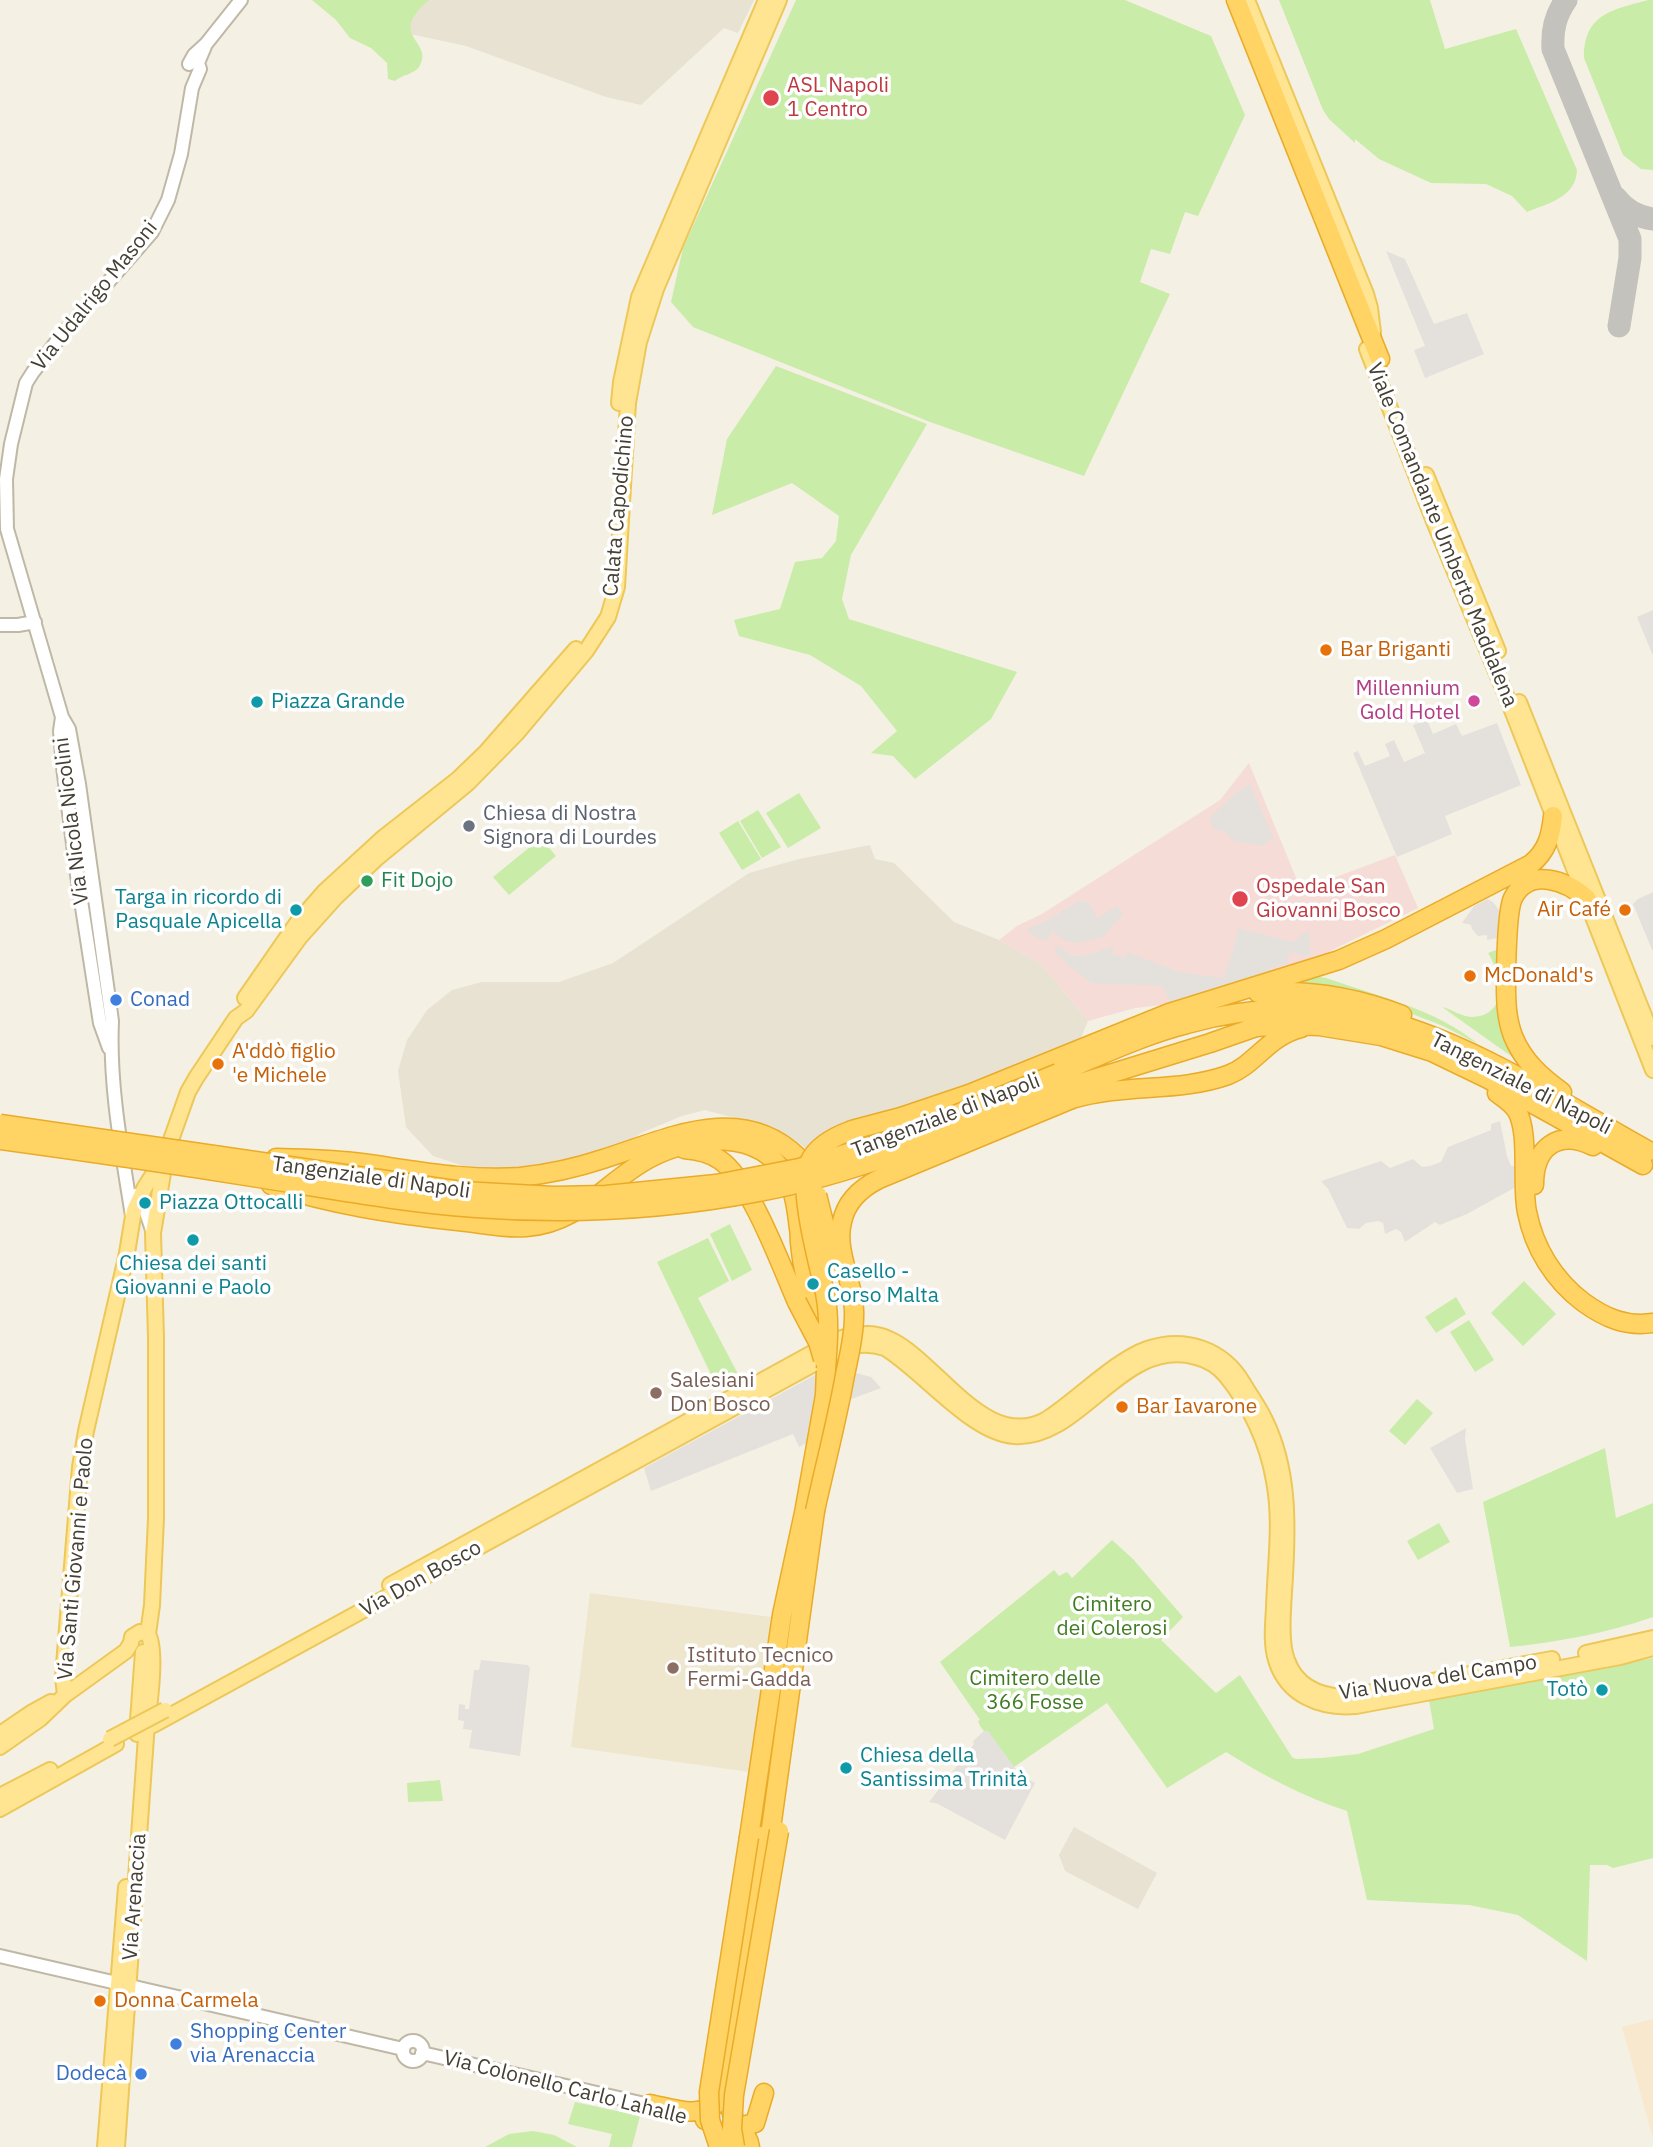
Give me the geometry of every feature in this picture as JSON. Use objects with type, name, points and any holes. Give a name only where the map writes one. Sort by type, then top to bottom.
[{"type":"highway","points":[[1236,0],[1380,359]]},
{"type":"highway","points":[[809,1512],[841,1398],[853,1328],[853,1298],[840,1236],[848,1206],[860,1190],[1065,1079],[1149,1020],[1351,955],[1531,864],[1546,848],[1553,816]]},
{"type":"highway","points":[[1587,899],[1571,887],[1550,880],[1538,879],[1529,882],[1516,893],[1509,914],[1507,1012],[1520,1050],[1537,1072],[1615,1132]]},
{"type":"highway","points":[[1220,998],[1246,993],[1291,992],[1316,993],[1360,1001],[1422,1023],[1487,1061]]},
{"type":"highway","name":"Tangenziale di Napoli","points":[[0,1140],[411,1201],[517,1211],[579,1211],[675,1205],[759,1192],[830,1175],[900,1153],[1184,1024],[1234,1013],[1285,1009],[1338,1012],[1382,1020],[1428,1035],[1487,1061],[1615,1132],[1646,1158]]},
{"type":"highway","name":"Tangenziale di Napoli","points":[[0,1124],[400,1184],[474,1192],[579,1196],[664,1190],[742,1180],[845,1155],[1065,1079],[1210,1043],[1256,1027],[1289,1025],[1319,1026],[1381,1036],[1432,1052],[1646,1158]]},
{"type":"highway","name":"Tangenziale di Napoli","points":[[1065,1079],[1101,1091],[1169,1087],[1227,1075],[1240,1069],[1285,1034],[1300,1028],[1319,1026]]},
{"type":"highway","points":[[1432,1052],[1507,1100],[1518,1113],[1522,1129],[1525,1197],[1529,1221],[1542,1255],[1556,1275],[1572,1292],[1600,1313],[1626,1324],[1653,1323]]},
{"type":"highway","points":[[719,2147],[710,2120],[709,2092],[784,1667],[825,1395],[828,1339],[826,1296],[811,1238],[808,1167],[818,1150],[832,1138],[852,1130],[934,1107],[1065,1079]]},
{"type":"highway","points":[[206,1154],[336,1160],[455,1176],[498,1178],[575,1167],[672,1135],[730,1129],[772,1136],[798,1157]]},
{"type":"highway","points":[[234,1174],[346,1206],[527,1227],[548,1223],[578,1209],[633,1168],[663,1152],[693,1143],[721,1140],[744,1143],[772,1160],[786,1175],[794,1200],[800,1254],[826,1369]]},
{"type":"highway","points":[[1646,1158],[1613,1155],[1578,1140],[1562,1140],[1550,1145],[1540,1156],[1535,1169],[1534,1185],[1542,1230],[1552,1253],[1570,1277],[1593,1297],[1618,1311],[1634,1315],[1653,1313]]},
{"type":"highway","points":[[663,1152],[686,1149],[705,1153],[720,1159],[731,1170],[753,1205],[797,1303],[818,1342]]},
{"type":"highway","points":[[799,1229],[810,1190]]},
{"type":"highway","points":[[704,2126],[708,2112],[722,2096],[727,2084],[736,2048],[796,1587],[844,1308],[841,1290],[810,1190]]},
{"type":"highway","points":[[750,2147],[748,2136],[731,2115],[731,2108],[736,2048],[784,1667]]},
{"type":"highway","points":[[735,2147],[732,2129],[734,2095],[787,1777],[784,1667]]},
{"type":"highway","points":[[736,2123],[747,2126],[755,2123],[764,2093]]},
{"type":"highway","points":[[650,2104],[691,2112],[714,2105]]},
{"type":"main road","name":"Calata Capodichino","points":[[153,1233],[166,1154],[188,1092],[236,1018],[239,1008],[297,923],[345,872],[384,837],[427,809],[513,730],[590,630],[600,613],[613,586],[621,435],[645,299],[766,0]]},
{"type":"main road","name":"Calata Capodichino","points":[[645,299],[779,0]]},
{"type":"main road","name":"Viale Comandante Umberto Maddalena","points":[[1228,0],[1653,1038]]},
{"type":"main road","name":"Viale Comandante Umberto Maddalena","points":[[1247,0],[1366,294],[1380,359],[1470,595]]},
{"type":"main road","name":"Viale Comandante Umberto Maddalena","points":[[1514,703],[1553,816],[1653,1070]]},
{"type":"main road","name":"Calata Capodichino","points":[[132,1219],[138,1198],[166,1154]]},
{"type":"main road","name":"Via Santi Giovanni e Paolo","points":[[65,1695],[63,1677],[80,1467],[132,1219]]},
{"type":"main road","name":"Via Arenaccia","points":[[117,2147],[142,1669],[136,1648],[152,1605],[156,1518],[153,1233]]},
{"type":"main road","name":"Via Nuova del Campo","points":[[839,1345],[877,1345],[903,1354],[987,1418],[1004,1425],[1023,1426],[1032,1426],[1047,1419],[1127,1360],[1146,1350],[1167,1344],[1197,1347],[1217,1354],[1233,1369],[1264,1418],[1275,1481],[1278,1520],[1273,1618],[1277,1662],[1288,1682],[1304,1697],[1324,1705],[1356,1706],[1620,1657],[1653,1648]]},
{"type":"main road","name":"Via Don Bosco","points":[[0,1796],[153,1725],[181,1706],[839,1345]]},
{"type":"main road","name":"Via Nuova del Campo","points":[[1268,1441],[1284,1480],[1287,1520],[1283,1618],[1286,1660],[1296,1676],[1309,1688],[1327,1695],[1355,1696],[1618,1647],[1653,1638]]},
{"type":"main road","name":"Via Arenaccia","points":[[106,2147],[153,1669],[136,1648]]},
{"type":"main road","points":[[0,1734],[136,1648]]},
{"type":"main road","points":[[136,1648],[133,1661],[142,1669]]},
{"type":"main road","points":[[0,1747],[40,1719],[65,1695]]},
{"type":"main road","name":"Via Don Bosco","points":[[0,1809],[164,1710],[181,1706]]},
{"type":"main road","points":[[704,2126],[710,2147]]},
{"type":"street","name":"Via Udalrigo Masoni","points":[[26,383],[61,336],[152,232],[176,178],[192,88],[194,55],[241,0]]},
{"type":"street","name":"Via Nicola Nicolini","points":[[26,383],[11,444],[6,479],[6,529],[62,717],[60,731],[69,761],[77,875],[111,1052],[132,1219]]},
{"type":"street","points":[[0,625],[35,622]]},
{"type":"street","name":"Via Nicola Nicolini","points":[[125,1177],[138,1198],[153,1233]]},
{"type":"street","points":[[0,1956],[124,1985]]},
{"type":"street","name":"Via Colonello Carlo Lahalle","points":[[124,1985],[403,2049],[409,2042],[415,2042],[422,2047],[422,2053],[650,2104],[696,2119],[704,2126]]},
{"type":"shaded area","points":[[400,0],[754,0],[738,33],[724,28],[641,105],[606,97],[466,46],[401,32]]},
{"type":"shaded area","points":[[1386,251],[1405,259],[1434,324],[1467,313],[1484,354],[1425,378],[1414,350],[1425,346]]},
{"type":"shaded area","points":[[1653,610],[1653,656],[1637,617]]},
{"type":"shaded area","points":[[1427,720],[1433,734],[1456,724],[1462,736],[1497,723],[1521,785],[1445,816],[1452,834],[1397,857],[1353,753],[1358,751],[1365,766],[1390,756],[1385,744],[1394,740],[1404,762],[1425,753],[1413,725]]},
{"type":"shaded area","name":"Ospedale San Giovanni Bosco","points":[[1249,763],[1301,890],[1395,855],[1418,908],[1332,950],[1318,960],[1171,1004],[1135,1008],[1088,1021],[1041,964],[999,940],[1017,926],[1042,914],[1220,800]]},
{"type":"shaded area","points":[[1250,784],[1273,838],[1262,846],[1232,840],[1226,832],[1213,829],[1210,817]]},
{"type":"shaded area","points":[[870,845],[875,859],[894,863],[954,922],[999,940],[1041,964],[1088,1021],[1080,1040],[936,1098],[863,1119],[809,1151],[795,1140],[761,1125],[705,1110],[682,1116],[641,1133],[619,1148],[586,1161],[517,1170],[473,1169],[433,1156],[406,1127],[398,1071],[407,1040],[427,1010],[452,990],[482,982],[559,982],[613,963],[749,873],[799,859]]},
{"type":"shaded area","points":[[1653,892],[1653,952],[1633,904]]},
{"type":"shaded area","points":[[1487,899],[1493,902],[1501,913],[1497,938],[1487,940],[1487,935],[1478,936],[1471,925],[1462,923],[1474,906]]},
{"type":"shaded area","points":[[1079,901],[1089,903],[1097,918],[1117,906],[1123,913],[1103,937],[1077,943],[1067,941],[1052,932],[1046,941],[1032,935],[1027,929],[1049,919]]},
{"type":"shaded area","points":[[1239,928],[1293,942],[1305,932],[1310,932],[1310,955],[1298,955],[1297,951],[1287,955],[1288,964],[1271,968],[1270,975],[1171,1004],[1163,986],[1092,983],[1069,966],[1054,950],[1058,945],[1072,956],[1088,955],[1114,946],[1112,954],[1125,958],[1127,952],[1179,972],[1224,978]]},
{"type":"shaded area","points":[[1500,1121],[1507,1156],[1511,1166],[1515,1166],[1514,1188],[1467,1214],[1440,1225],[1435,1222],[1405,1242],[1401,1232],[1396,1229],[1385,1234],[1383,1223],[1378,1221],[1366,1223],[1359,1229],[1347,1228],[1328,1189],[1321,1181],[1381,1161],[1390,1168],[1413,1159],[1422,1167],[1430,1166],[1441,1162],[1448,1147],[1491,1130],[1491,1124]]},
{"type":"shaded area","points":[[845,1370],[871,1377],[881,1388],[838,1404],[844,1422],[799,1447],[793,1434],[651,1491],[644,1468],[815,1375]]},
{"type":"shaded area","points":[[1466,1428],[1465,1439],[1473,1489],[1457,1493],[1430,1448]]},
{"type":"shaded area","name":"Istituto Tecnico Fermi-Gadda","points":[[590,1593],[771,1617],[749,1772],[571,1747]]},
{"type":"shaded area","points":[[481,1660],[528,1665],[530,1668],[520,1756],[469,1748],[472,1730],[463,1729],[464,1721],[458,1720],[459,1704],[469,1709],[474,1670],[479,1670]]},
{"type":"shaded area","points":[[984,1731],[988,1731],[1014,1767],[1035,1783],[1005,1840],[938,1804],[929,1802],[974,1744],[973,1741]]},
{"type":"shaded area","points":[[1074,1827],[1157,1873],[1138,1909],[1065,1871],[1059,1855]]},
{"type":"shaded area","points":[[1653,2019],[1653,2138],[1622,2027]]},
{"type":"green space","points":[[312,0],[429,0],[411,22],[411,31],[422,51],[423,58],[419,67],[395,81],[388,79],[387,63],[371,48],[350,38],[336,20]]},
{"type":"green space","points":[[796,0],[1125,0],[1211,36],[1245,115],[1198,216],[1185,212],[1170,254],[1151,249],[1140,282],[1170,294],[1084,476],[930,422],[693,327],[671,302],[683,248]]},
{"type":"green space","points":[[1279,0],[1430,0],[1445,49],[1516,29],[1577,170],[1572,187],[1560,198],[1527,212],[1512,196],[1486,184],[1431,183],[1379,159],[1355,139],[1355,143],[1323,110]]},
{"type":"green space","points":[[1653,0],[1653,170],[1641,169],[1623,155],[1584,58],[1585,43],[1595,23],[1612,11]]},
{"type":"green space","points":[[776,366],[927,424],[851,555],[842,599],[849,619],[1017,672],[991,719],[915,779],[893,756],[871,753],[897,731],[861,686],[810,655],[739,636],[734,620],[780,609],[795,562],[822,558],[836,541],[839,516],[792,483],[712,515],[727,439]]},
{"type":"green space","points":[[799,793],[821,828],[788,848],[766,813]]},
{"type":"green space","points":[[758,810],[781,847],[762,858],[740,821]]},
{"type":"green space","points":[[738,821],[761,859],[742,870],[719,833]]},
{"type":"green space","points":[[541,838],[556,856],[509,895],[493,877]]},
{"type":"green space","points":[[1499,949],[1525,1066],[1442,1007],[1472,1017],[1492,1010],[1497,1002],[1499,982],[1488,953]]},
{"type":"green space","points":[[1315,976],[1425,1012],[1444,1021],[1478,1044],[1443,1026],[1374,999],[1286,986]]},
{"type":"green space","points":[[730,1224],[752,1270],[732,1281],[710,1234]]},
{"type":"green space","points":[[708,1238],[729,1281],[698,1298],[738,1374],[716,1385],[657,1262]]},
{"type":"green space","points":[[1524,1281],[1556,1314],[1523,1346],[1491,1313]]},
{"type":"green space","points":[[1456,1297],[1466,1314],[1436,1333],[1425,1317]]},
{"type":"green space","points":[[1469,1320],[1494,1360],[1475,1372],[1450,1332]]},
{"type":"green space","points":[[1417,1399],[1433,1413],[1405,1445],[1389,1431]]},
{"type":"green space","points":[[1605,1448],[1616,1518],[1653,1503],[1653,1617],[1582,1636],[1510,1647],[1483,1502]]},
{"type":"green space","points":[[1439,1523],[1450,1542],[1418,1560],[1407,1541]]},
{"type":"green space","points":[[1112,1540],[1133,1559],[1183,1617],[1161,1640],[1216,1693],[1240,1675],[1292,1757],[1296,1759],[1358,1754],[1434,1729],[1429,1700],[1653,1658],[1653,1858],[1613,1868],[1607,1865],[1590,1865],[1587,1961],[1518,1915],[1469,1905],[1367,1900],[1347,1811],[1285,1785],[1226,1752],[1167,1788],[1107,1703],[1014,1767],[988,1732],[982,1729],[978,1721],[980,1720],[940,1662],[1054,1570],[1059,1576],[1067,1572],[1072,1578]]},
{"type":"green space","points":[[440,1780],[443,1801],[408,1802],[407,1783]]},
{"type":"green space","points":[[575,2102],[640,2116],[632,2147],[609,2147],[612,2134],[568,2124]]},
{"type":"green space","points":[[533,2131],[554,2135],[577,2147],[485,2147],[509,2134]]},
{"type":"taxiway","points":[[1566,0],[1555,23],[1553,49],[1630,239],[1630,258],[1619,326]]},
{"type":"taxiway","points":[[1616,198],[1632,212],[1653,219]]},
{"type":"place","name":"ASL Napoli 1 Centro","points":[[771,98]]},
{"type":"place","name":"Bar Briganti","points":[[1326,650]]},
{"type":"place","name":"Millennium Gold Hotel","points":[[1474,701]]},
{"type":"place","name":"Piazza Grande","points":[[257,702]]},
{"type":"place","name":"Chiesa di Nostra Signora di Lourdes","points":[[469,826]]},
{"type":"place","name":"Fit Dojo","points":[[367,881]]},
{"type":"place","name":"Ospedale San Giovanni Bosco","points":[[1240,899]]},
{"type":"place","name":"Targa in ricordo di Pasquale Apicella","points":[[296,910]]},
{"type":"place","name":"Air Café","points":[[1625,910]]},
{"type":"place","name":"McDonald's","points":[[1470,976]]},
{"type":"place","name":"Conad","points":[[116,1000]]},
{"type":"place","name":"A'ddò figlio 'e Michele","points":[[218,1064]]},
{"type":"place","name":"Piazza Ottocalli","points":[[145,1203]]},
{"type":"place","name":"Chiesa dei santi Giovanni e Paolo","points":[[193,1240]]},
{"type":"place","name":"Casello - Corso Malta","points":[[813,1284]]},
{"type":"place","name":"Salesiani Don Bosco","points":[[656,1393]]},
{"type":"place","name":"Bar Iavarone","points":[[1122,1407]]},
{"type":"place","name":"Istituto Tecnico Fermi-Gadda","points":[[673,1668]]},
{"type":"place","name":"Totò","points":[[1602,1690]]},
{"type":"place","name":"Chiesa della Santissima Trinità","points":[[846,1768]]},
{"type":"place","name":"Donna Carmela","points":[[100,2001]]},
{"type":"place","name":"Shopping Center via Arenaccia","points":[[176,2044]]},
{"type":"place","name":"Dodecà","points":[[141,2074]]},
{"type":"park label","name":"Cimitero dei Colerosi","points":[[1112,1617]]},
{"type":"park label","name":"Cimitero delle 366 Fosse","points":[[1035,1691]]}]
